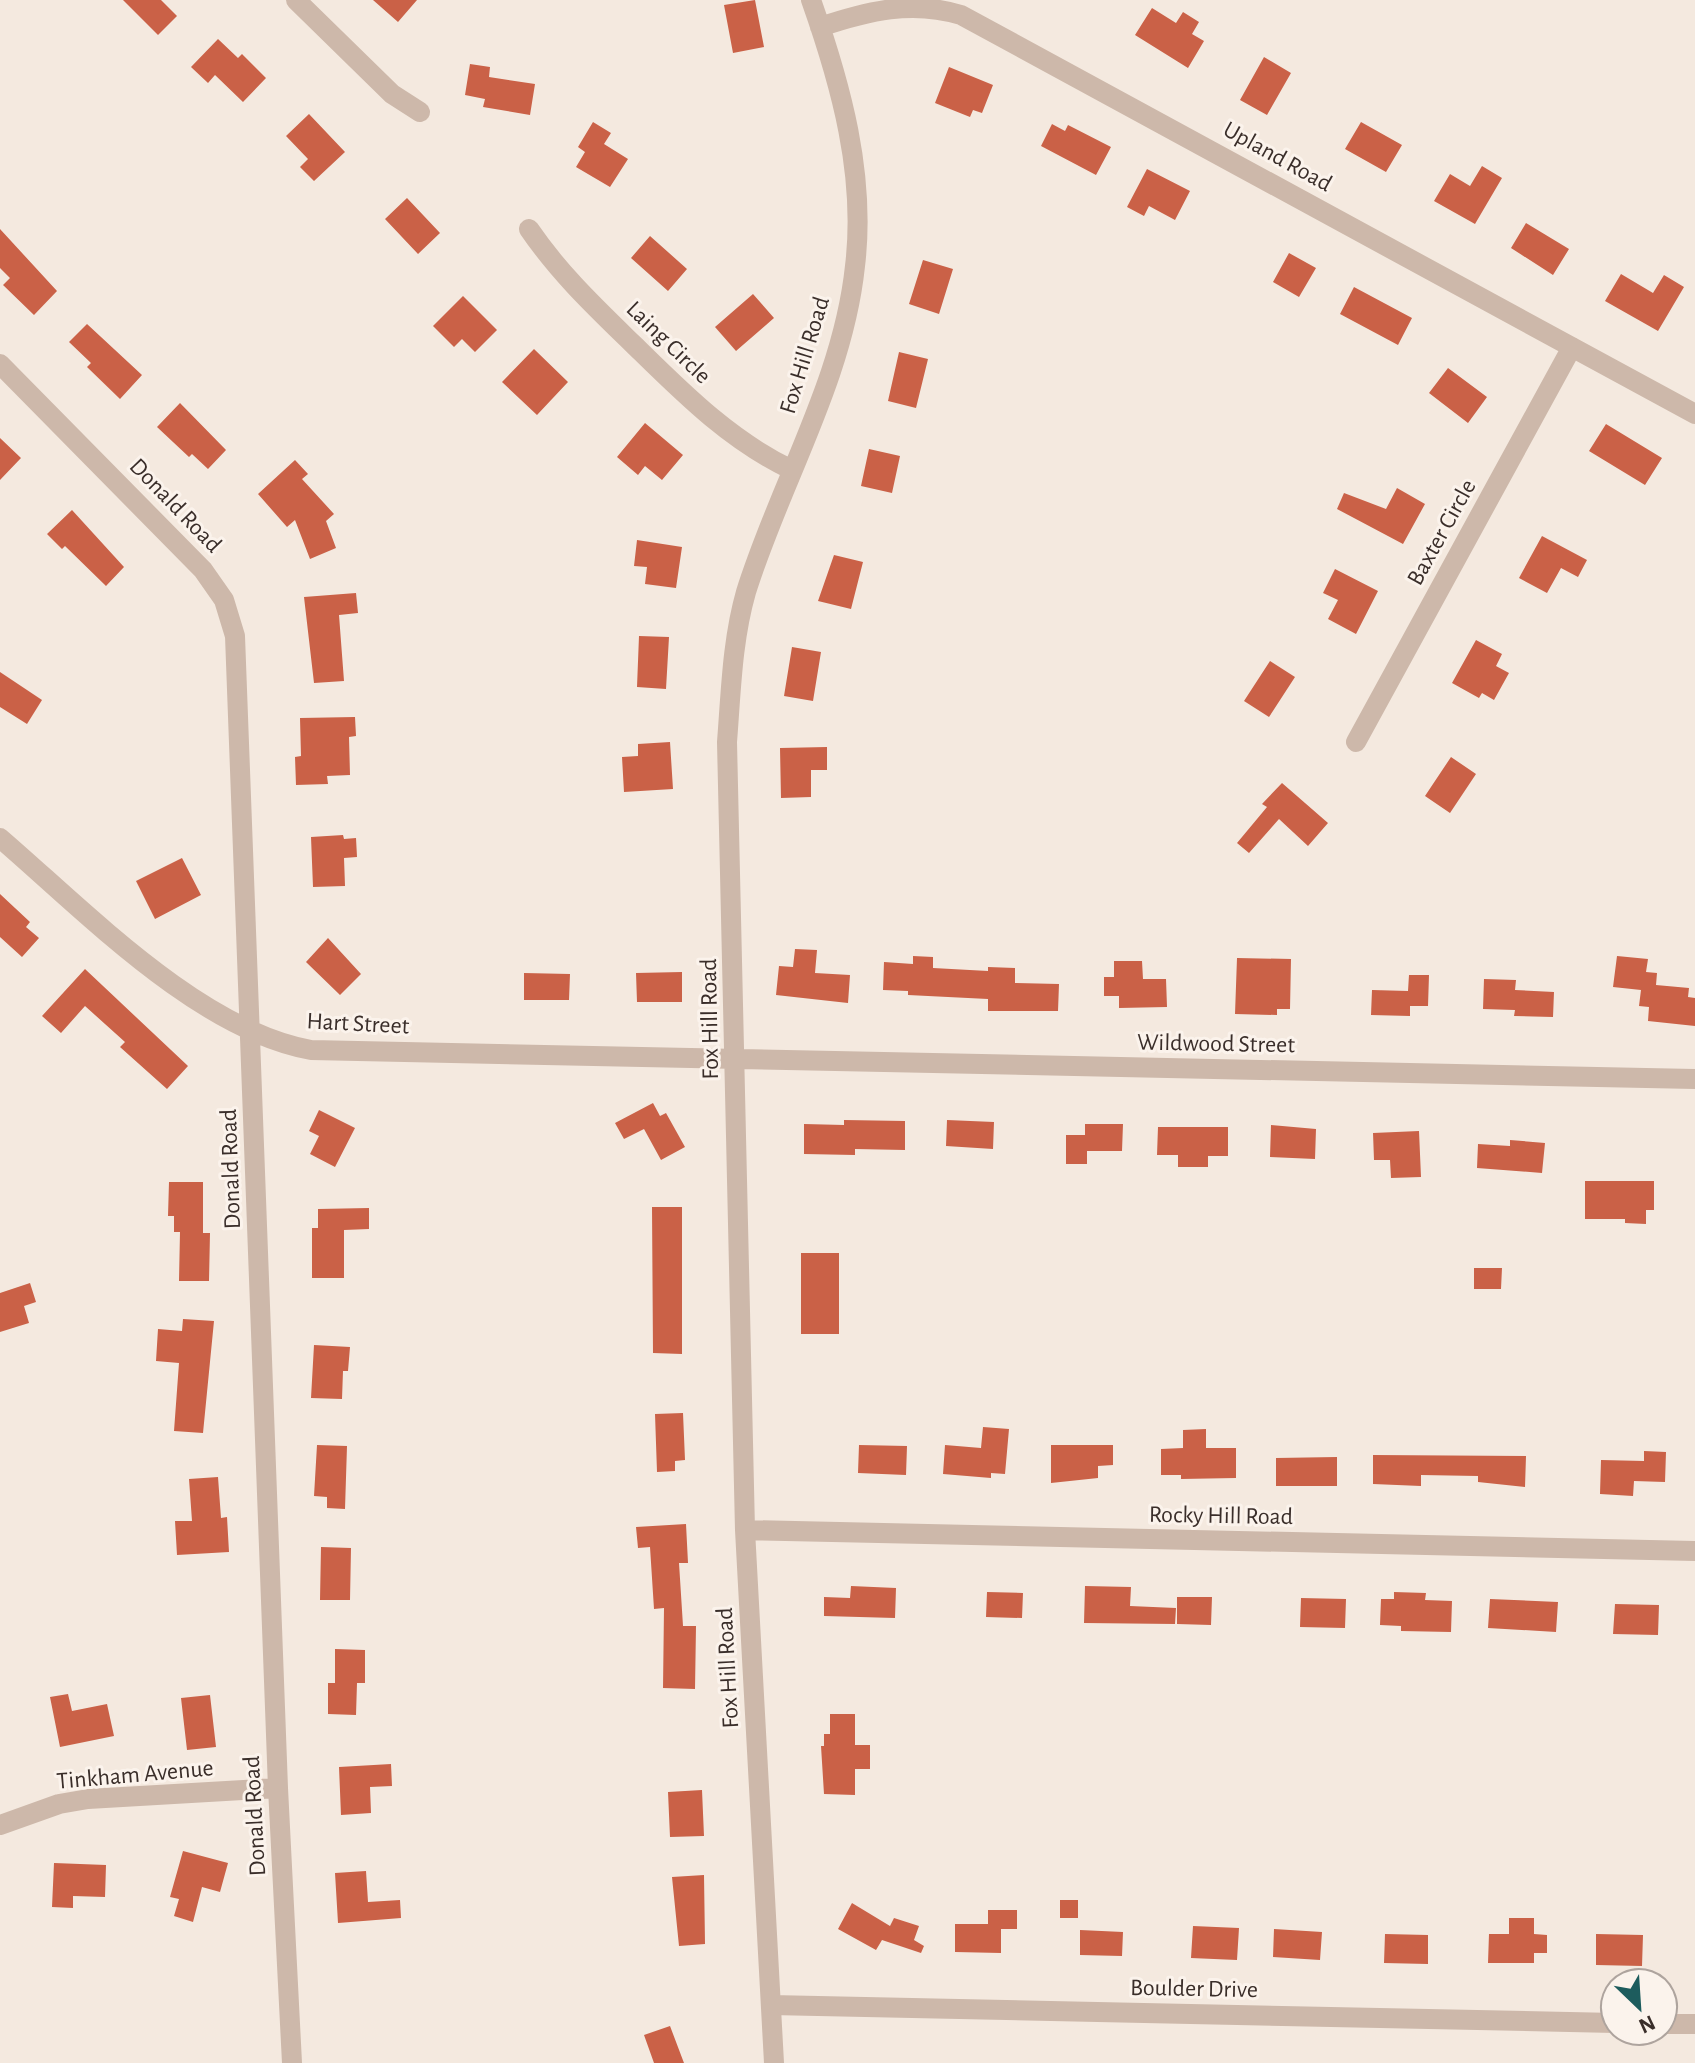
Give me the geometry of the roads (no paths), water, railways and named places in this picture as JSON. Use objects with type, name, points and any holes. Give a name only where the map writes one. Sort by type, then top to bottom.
[{"type":"street","points":[[296,0],[392,94],[420,112]]},
{"type":"street","name":"Fox Hill Road","points":[[774,2063],[745,1530],[727,742],[733,656],[745,596],[841,339],[857,243],[853,151],[811,0]]},
{"type":"street","name":"Upland Road","points":[[820,27],[893,7],[932,7],[961,15],[1695,414]]},
{"type":"street","name":"Laing Circle","points":[[529,229],[561,274],[708,416],[753,450],[792,470]]},
{"type":"street","name":"Baxter Circle","points":[[1356,742],[1572,347]]},
{"type":"street","name":"Donald Road","points":[[0,364],[203,570],[229,612],[237,648],[278,1788],[292,2063]]},
{"type":"street","name":"Hart Street","points":[[0,838],[169,981],[250,1030],[303,1049],[735,1058]]},
{"type":"street","name":"Wildwood Street","points":[[735,1058],[1695,1079]]},
{"type":"street","name":"Rocky Hill Road","points":[[745,1530],[1695,1551]]},
{"type":"street","name":"Tinkham Avenue","points":[[0,1825],[28,1813],[88,1799],[278,1788]]},
{"type":"street","name":"Boulder Drive","points":[[771,2005],[1599,2023]]}]
